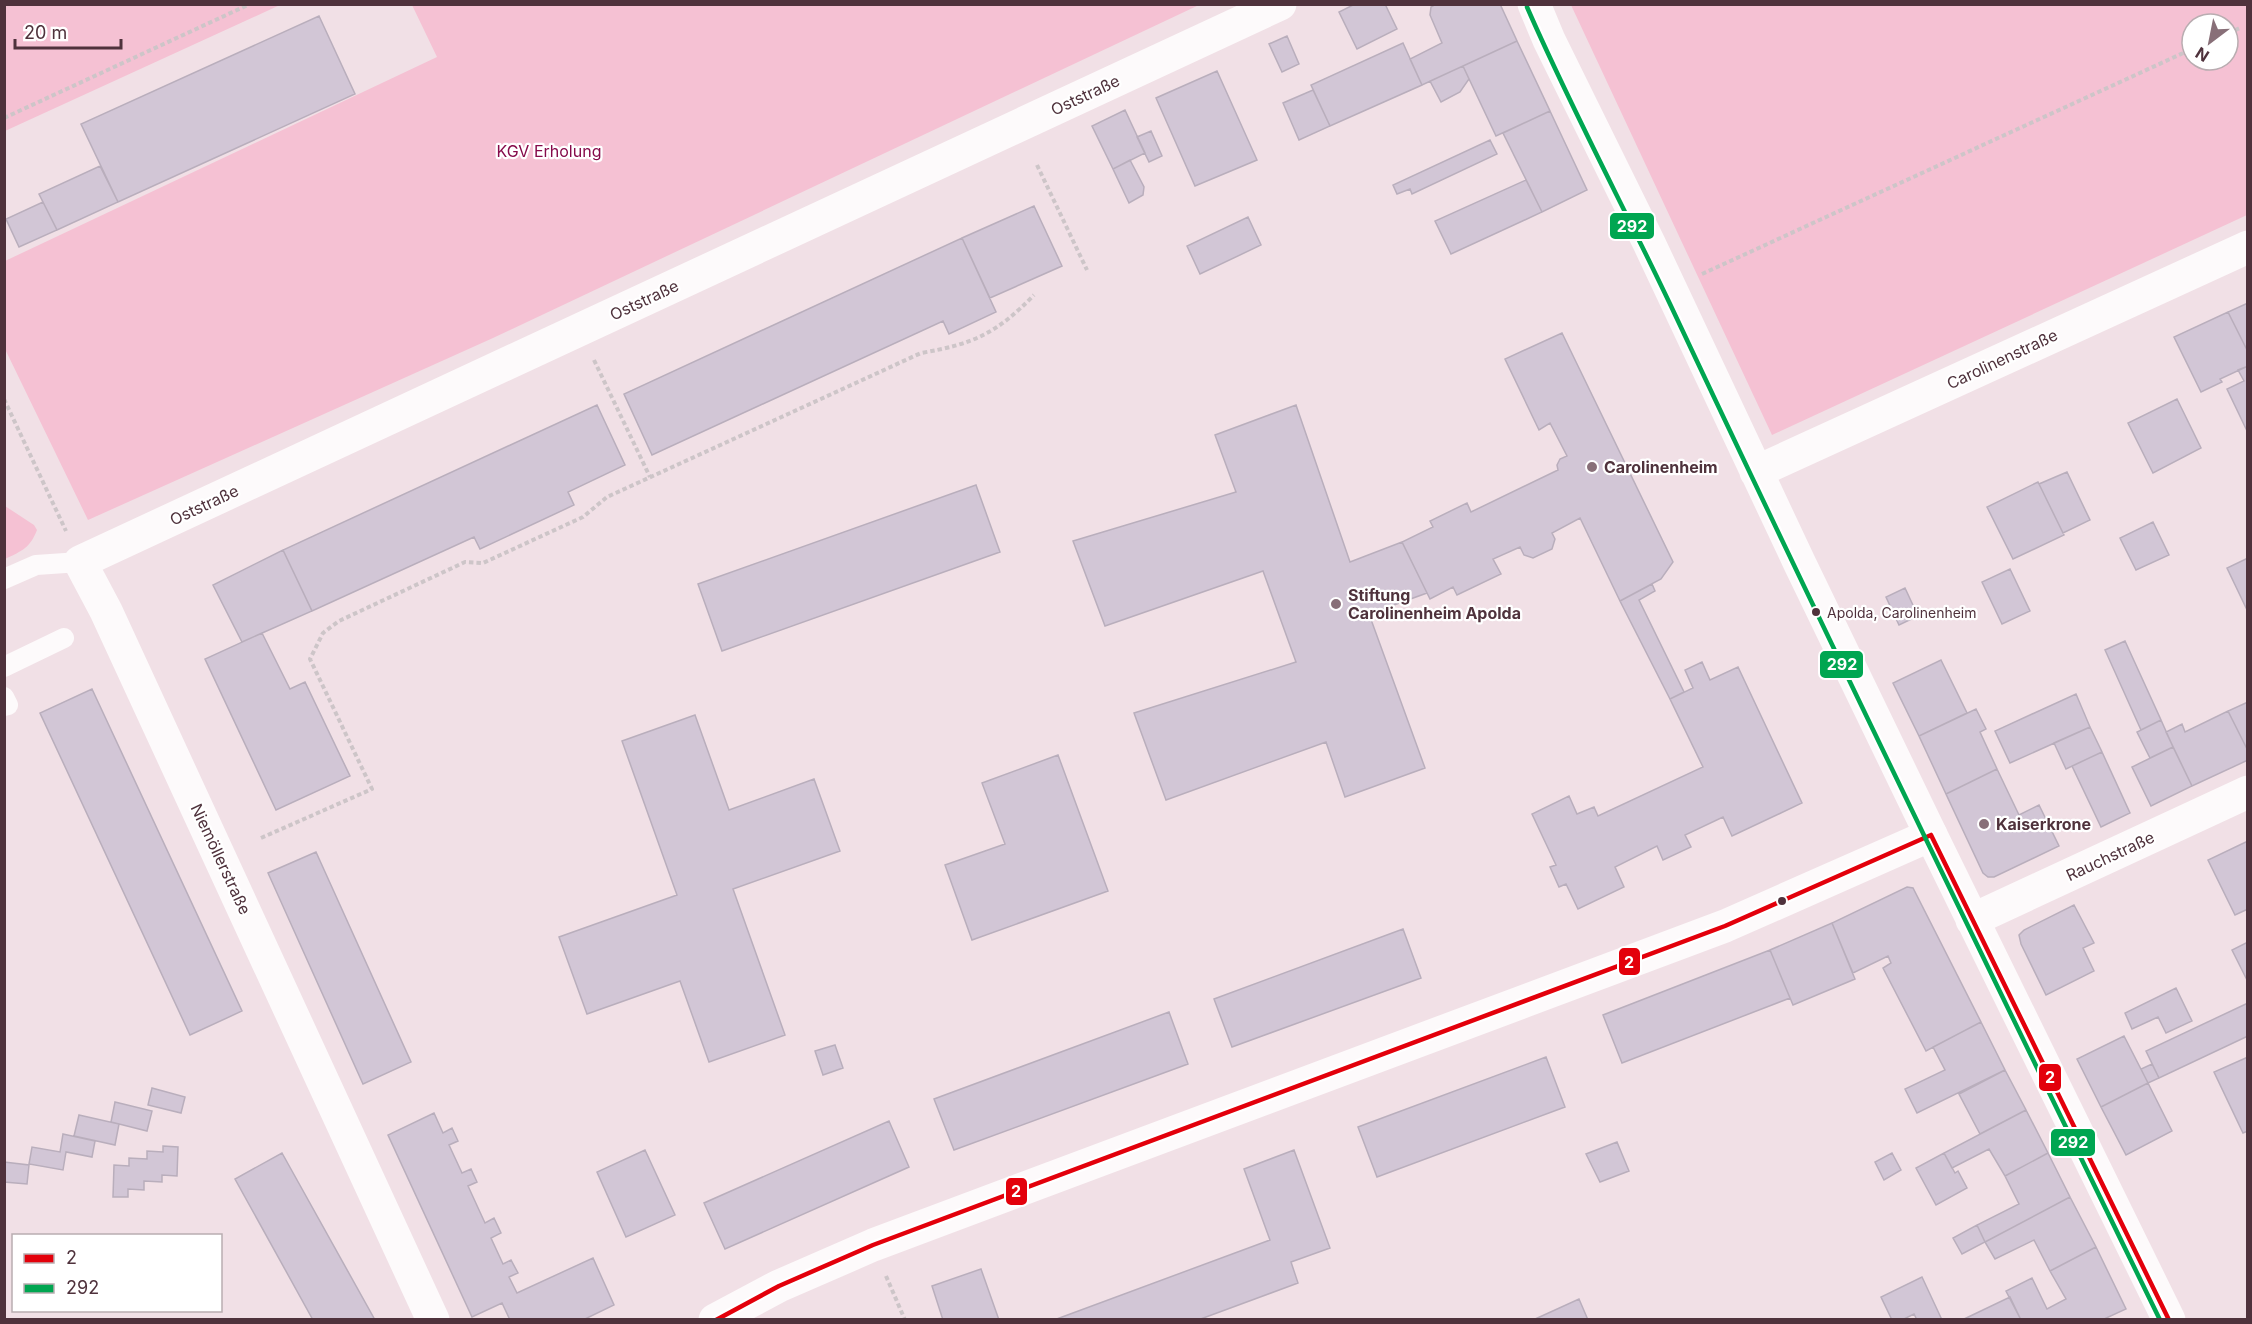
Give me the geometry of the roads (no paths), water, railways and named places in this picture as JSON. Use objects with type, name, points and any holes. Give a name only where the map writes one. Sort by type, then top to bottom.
[{"type":"street","name":"Oststraße","points":[[80,562],[1280,4]]},
{"type":"street","points":[[1534,4],[1549,40],[1671,288],[1756,472],[1972,920],[2169,1320]]},
{"type":"street","name":"Carolinenstraße","points":[[1756,472],[2247,247]]},
{"type":"street","name":"Niemöllerstraße","points":[[80,562],[106,610],[433,1320]]},
{"type":"street","name":"Rauchstraße","points":[[1972,920],[2247,792]]},
{"type":"street","points":[[715,1320],[779,1286],[873,1245],[1725,926],[1931,835]]},
{"type":"lane","name":"Oststraße","points":[[4,579],[36,565],[80,562]]},
{"type":"lane","points":[[4,667],[64,638]]},
{"type":"lane","points":[[4,698],[8,705],[4,706]]},
{"type":"place","name":"Carolinenheim","points":[[1592,467]]},
{"type":"place","name":"Stiftung Carolinenheim Apolda","points":[[1336,604]]},
{"type":"place","name":"Apolda, Carolinenheim","points":[[1816,612]]},
{"type":"place","name":"Kaiserkrone","points":[[1984,824]]},
{"type":"park label","name":"KGV Erholung","points":[[549,151]]}]
